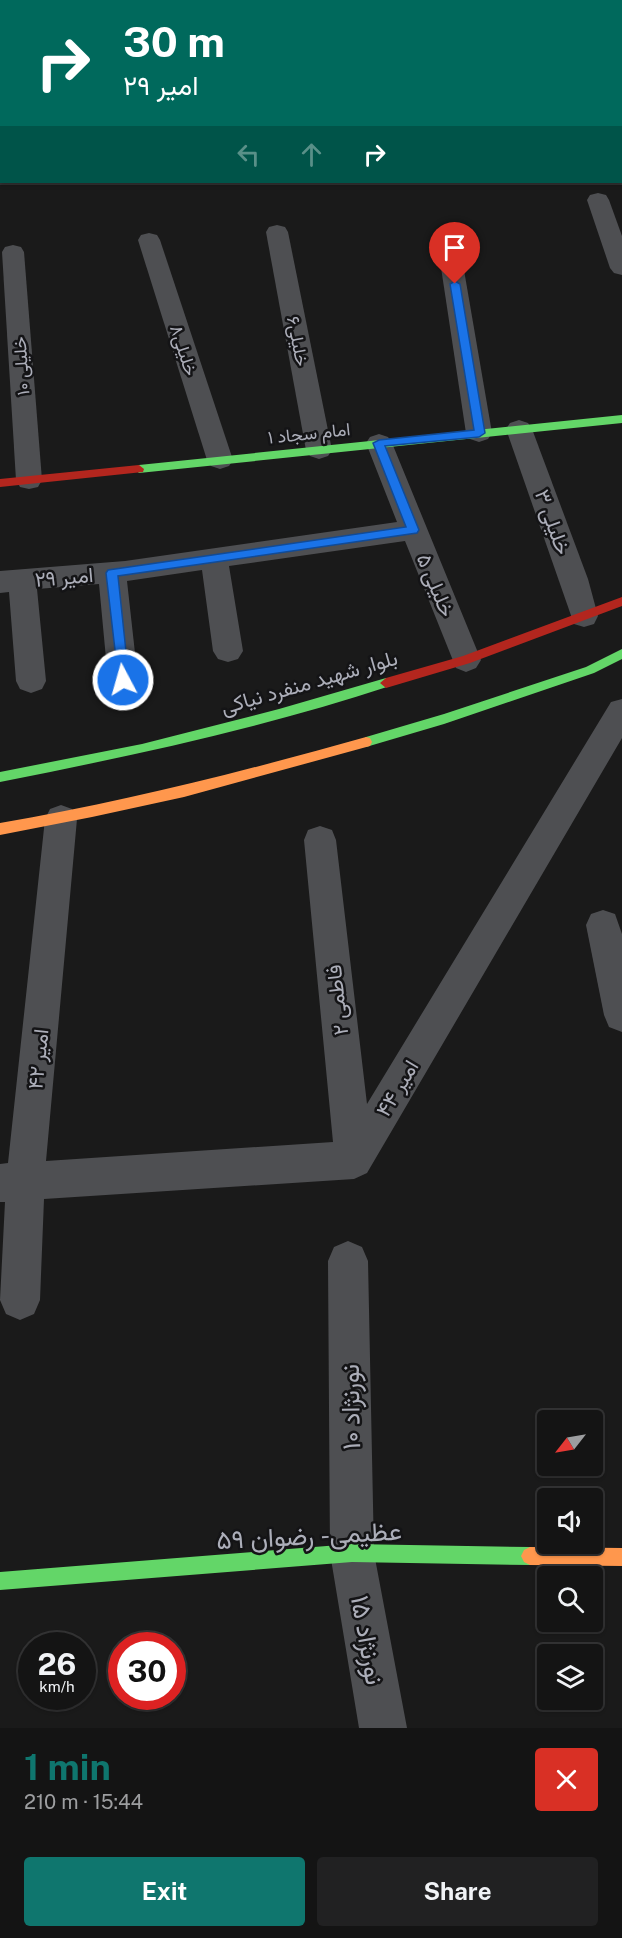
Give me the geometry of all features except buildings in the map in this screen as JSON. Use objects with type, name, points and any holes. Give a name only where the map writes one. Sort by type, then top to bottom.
[{"type":"main road","name":"امام سجاد ۱","points":[[0,483],[622,419]]},
{"type":"main road","name":"بلوار شهید منفرد نیاکی","points":[[0,777],[153,747],[279,714],[466,660],[622,600]]},
{"type":"main road","points":[[0,829],[61,819],[243,778],[444,719],[590,670],[622,654]]},
{"type":"main road","name":"عظیمی - رضوان ۵۹","points":[[0,1581],[352,1553],[622,1557]]},
{"type":"street","points":[[598,200],[622,268]]},
{"type":"street","name":"خلیلی۶","points":[[277,232],[319,450]]},
{"type":"street","name":"خلیلی۸","points":[[149,240],[220,460]]},
{"type":"street","points":[[448,242],[479,433]]},
{"type":"street","name":"خلیلی ۱۰","points":[[13,252],[29,480]]},
{"type":"street","name":"خلیلی ۳","points":[[519,429],[574,579],[584,616]]},
{"type":"street","name":"خلیلی ۵","points":[[379,443],[466,660]]},
{"type":"street","name":"امیر ۲۹","points":[[11,581],[112,573],[413,530]]},
{"type":"street","points":[[214,559],[228,651]]},
{"type":"street","points":[[112,573],[123,680]]},
{"type":"street","points":[[11,581],[31,681]]},
{"type":"street","name":"امیر ۴۴","points":[[354,1160],[622,711]]},
{"type":"street","name":"امیر ۴۲","points":[[20,1300],[13,1183],[61,819]]},
{"type":"street","name":"فاطمی ۲","points":[[320,840],[354,1160]]},
{"type":"street","points":[[603,925],[622,1015]]},
{"type":"street","points":[[13,1183],[354,1160]]},
{"type":"street","name":"نورنژاد ۱۰","points":[[348,1261],[352,1553]]},
{"type":"street","name":"نورنژاد ۱۵","points":[[352,1553],[384,1728]]},
{"type":"traffic: fast","points":[[139,469],[622,419]]},
{"type":"traffic: fast","points":[[366,742],[444,719],[590,670],[622,654]]},
{"type":"traffic: fast","points":[[0,777],[142,749],[279,714],[386,683]]},
{"type":"traffic: fast","points":[[0,1581],[352,1553],[530,1556]]},
{"type":"traffic: slow","points":[[0,829],[92,812],[184,791],[366,742]]},
{"type":"traffic: slow","points":[[530,1556],[622,1557]]},
{"type":"traffic: jam","points":[[0,483],[139,469]]},
{"type":"traffic: jam","points":[[386,683],[466,660],[622,601]]},
{"type":"route","points":[[123,680],[112,573],[413,530],[379,443],[479,433],[455,284]]}]
